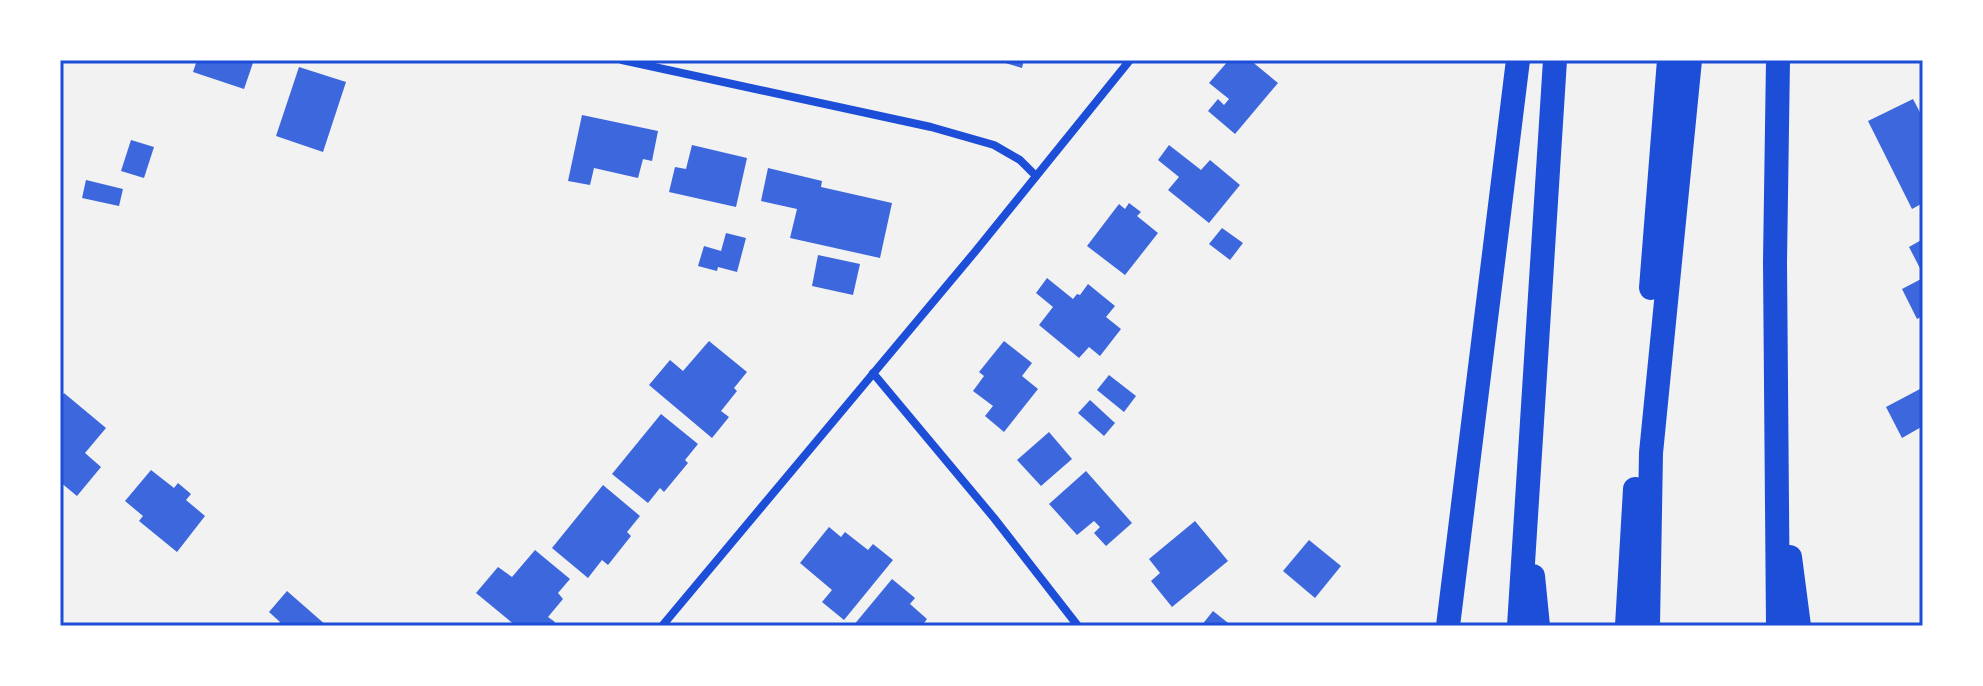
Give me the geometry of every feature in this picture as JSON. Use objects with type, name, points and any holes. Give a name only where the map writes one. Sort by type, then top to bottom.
[{"type":"highway","points":[[1448,626],[1518,60]]},
{"type":"highway","points":[[1519,626],[1555,60]]},
{"type":"highway","points":[[1627,626],[1669,60]]},
{"type":"highway","points":[[1648,626],[1651,453],[1690,60]]},
{"type":"highway","points":[[1778,60],[1775,262],[1778,626]]},
{"type":"highway","points":[[1777,452],[1799,626]]},
{"type":"highway","points":[[1526,498],[1538,626]]},
{"type":"street","points":[[622,60],[931,127],[994,145],[1020,160],[1036,176]]},
{"type":"street","points":[[662,626],[974,253],[1130,60]]},
{"type":"street","points":[[873,373],[994,518],[1078,626]]},
{"type":"building","points":[[197,60],[254,60],[244,89],[193,72]]},
{"type":"building","points":[[995,60],[1024,60],[1022,68]]},
{"type":"building","points":[[1229,60],[1250,60],[1278,83],[1235,134],[1208,111],[1218,99],[1224,105],[1229,99],[1209,83]]},
{"type":"building","points":[[299,67],[346,82],[323,152],[276,136]]},
{"type":"building","points":[[1913,99],[1923,118],[1923,203],[1912,209],[1868,121]]},
{"type":"building","points":[[582,115],[658,131],[652,161],[643,159],[638,178],[594,168],[590,185],[568,181]]},
{"type":"building","points":[[131,140],[154,147],[144,178],[121,171]]},
{"type":"building","points":[[692,145],[747,158],[736,207],[669,192],[675,167],[686,169]]},
{"type":"building","points":[[1169,145],[1201,170],[1210,160],[1240,185],[1209,223],[1168,190],[1179,177],[1158,160]]},
{"type":"building","points":[[768,168],[822,181],[821,187],[892,203],[880,258],[790,238],[797,209],[761,201]]},
{"type":"building","points":[[86,180],[123,189],[119,206],[82,198]]},
{"type":"building","points":[[1129,203],[1141,212],[1137,216],[1158,233],[1125,275],[1087,246],[1119,204],[1125,209]]},
{"type":"building","points":[[1222,228],[1243,243],[1230,260],[1209,244]]},
{"type":"building","points":[[726,233],[746,238],[737,272],[698,266],[704,246],[721,251]]},
{"type":"building","points":[[1923,239],[1923,274],[1909,247]]},
{"type":"building","points":[[818,255],[860,264],[853,295],[812,286]]},
{"type":"building","points":[[1047,278],[1073,299],[1088,284],[1115,306],[1106,317],[1121,329],[1100,356],[1089,347],[1079,358],[1039,325],[1053,307],[1036,293]]},
{"type":"building","points":[[1923,278],[1923,316],[1917,319],[1902,289]]},
{"type":"building","points":[[709,341],[747,372],[721,411],[729,417],[712,438],[649,385],[670,360],[683,371]]},
{"type":"building","points":[[1004,341],[1032,363],[1022,376],[1038,389],[1004,432],[985,416],[993,406],[973,391],[984,376],[979,372]]},
{"type":"building","points":[[1109,375],[1136,396],[1124,412],[1097,390]]},
{"type":"building","points":[[1920,389],[1923,394],[1923,426],[1902,438],[1886,407]]},
{"type":"building","points":[[64,393],[106,428],[85,453],[101,467],[77,496],[60,482],[60,398]]},
{"type":"building","points":[[1090,400],[1115,423],[1104,436],[1078,413]]},
{"type":"building","points":[[661,414],[698,444],[685,460],[688,463],[664,492],[660,488],[648,503],[612,474]]},
{"type":"building","points":[[1049,432],[1072,459],[1041,486],[1017,460]]},
{"type":"building","points":[[151,470],[174,488],[178,483],[191,494],[186,500],[205,516],[177,552],[139,521],[143,516],[125,501]]},
{"type":"building","points":[[1086,471],[1132,523],[1106,546],[1094,533],[1100,527],[1094,521],[1077,535],[1049,504]]},
{"type":"building","points":[[603,485],[640,516],[627,532],[631,536],[608,565],[602,560],[588,578],[552,548]]},
{"type":"building","points":[[1195,521],[1228,561],[1172,607],[1151,581],[1160,573],[1149,559]]},
{"type":"building","points":[[829,527],[841,537],[845,532],[868,550],[873,544],[893,560],[844,620],[822,602],[832,590],[800,563]]},
{"type":"building","points":[[1309,540],[1341,566],[1315,598],[1283,571]]},
{"type":"building","points":[[535,550],[570,579],[558,593],[563,599],[548,617],[555,622],[552,626],[516,626],[476,593],[498,567],[512,577]]},
{"type":"building","points":[[892,579],[915,598],[910,604],[927,619],[922,626],[853,626]]},
{"type":"building","points":[[287,591],[327,626],[277,626],[280,622],[269,612]]},
{"type":"building","points":[[1213,611],[1232,626],[1201,626]]}]
